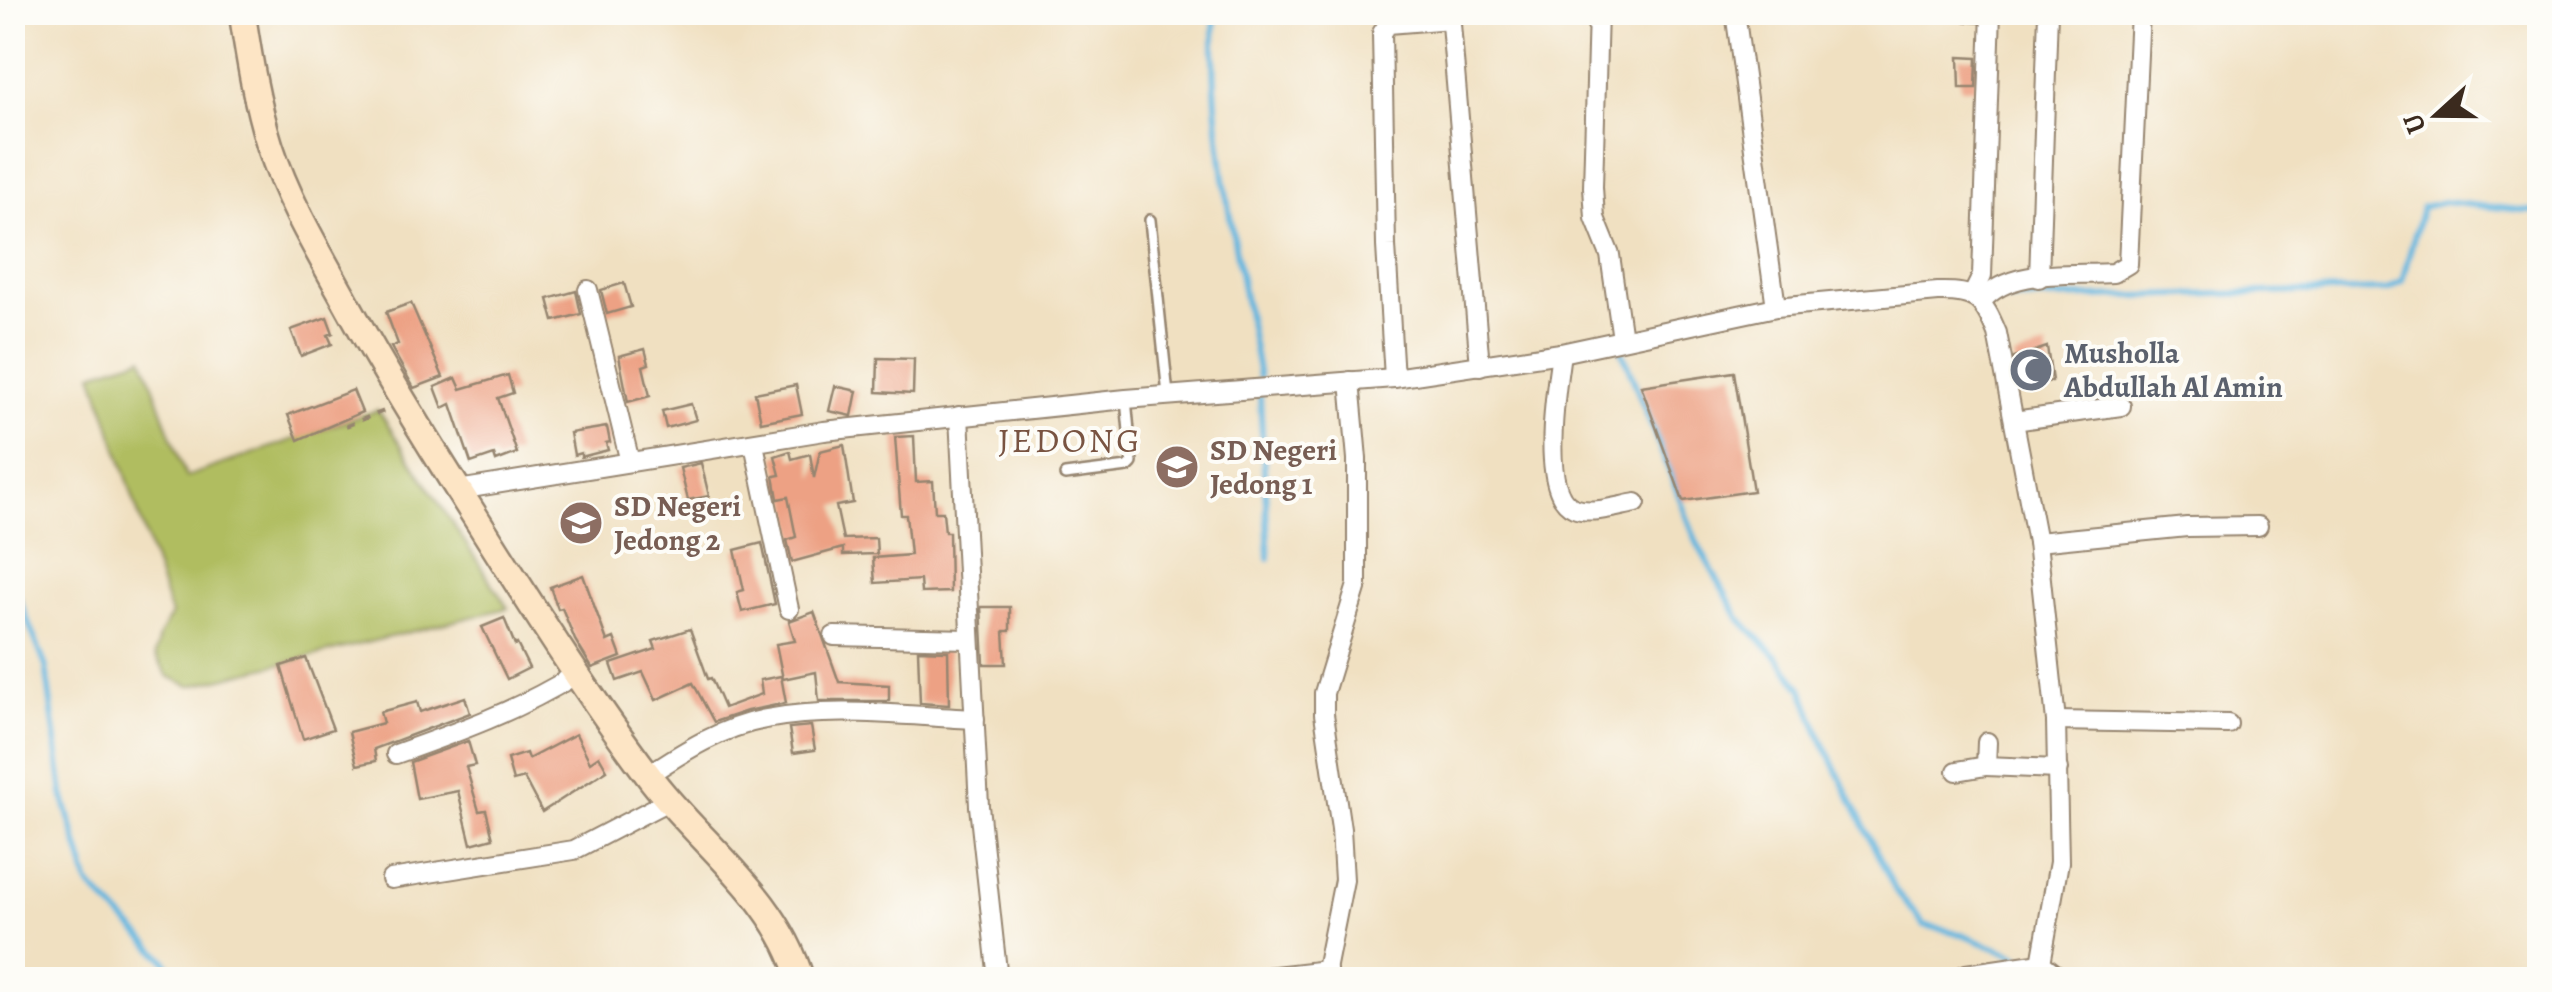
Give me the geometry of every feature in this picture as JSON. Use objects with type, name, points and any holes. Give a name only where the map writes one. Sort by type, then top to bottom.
[{"type":"street","points":[[242,12],[260,111],[292,201],[403,404],[575,675],[668,801],[767,911],[785,940],[801,980]]},
{"type":"street","points":[[1598,12],[1593,187],[1596,218],[1610,255],[1622,339]]},
{"type":"street","points":[[1735,12],[1776,308]]},
{"type":"street","points":[[1968,12],[1991,14],[1982,276],[1977,299]]},
{"type":"street","points":[[2039,278],[2048,12]]},
{"type":"street","points":[[1977,299],[2000,284],[2113,274],[2128,264],[2140,12]]},
{"type":"street","points":[[1394,378],[1386,246],[1382,33],[1388,24],[1451,16],[1480,366]]},
{"type":"street","points":[[588,290],[630,462]]},
{"type":"street","points":[[458,490],[824,431],[1126,398],[1394,378],[1561,353],[1776,308],[1956,292],[1977,299],[1997,333],[2037,542],[2056,721],[2059,862],[2041,963]]},
{"type":"street","points":[[1561,353],[1551,428],[1561,498],[1582,510],[1636,503]]},
{"type":"street","points":[[1241,980],[1325,975],[1344,880],[1324,692],[1357,584],[1357,458],[1350,381]]},
{"type":"street","points":[[2014,421],[2122,406]]},
{"type":"street","points":[[959,416],[983,848],[998,980]]},
{"type":"street","points":[[754,444],[789,610]]},
{"type":"street","points":[[2037,542],[2188,527],[2258,526]]},
{"type":"street","points":[[834,636],[970,638]]},
{"type":"street","points":[[396,754],[476,726],[575,675]]},
{"type":"street","points":[[648,775],[692,746],[765,718],[862,714],[975,719]]},
{"type":"street","points":[[2056,721],[2228,724]]},
{"type":"street","points":[[1986,742],[1986,766]]},
{"type":"street","points":[[1957,771],[1986,766],[2058,769]]},
{"type":"street","points":[[392,879],[574,850],[668,801]]},
{"type":"street","points":[[1954,980],[1966,974],[2041,963],[2064,980]]},
{"type":"lane","points":[[1150,220],[1168,395]]},
{"type":"lane","points":[[1065,474],[1128,467],[1132,463],[1126,398]]},
{"type":"path","points":[[346,426],[403,404]]},
{"type":"green space","points":[[143,357],[186,477],[378,410],[508,608],[190,686],[168,676],[155,655],[159,636],[171,615],[93,373]]},
{"type":"building","points":[[1959,57],[1977,58],[1976,88],[1960,88]]},
{"type":"building","points":[[624,283],[631,307],[607,314],[601,290]]},
{"type":"building","points":[[576,291],[581,314],[554,321],[548,299]]},
{"type":"building","points":[[411,303],[443,377],[414,388],[391,347],[398,344],[386,312]]},
{"type":"building","points":[[327,317],[332,344],[301,356],[291,330]]},
{"type":"building","name":"Musholla Abdullah Al Amin","points":[[2047,347],[2052,381],[2020,387],[2014,358]]},
{"type":"building","points":[[645,349],[649,364],[643,366],[650,396],[628,402],[619,356]]},
{"type":"building","points":[[878,358],[914,359],[913,394],[877,392]]},
{"type":"building","points":[[1734,372],[1753,491],[1683,501],[1641,386]]},
{"type":"building","points":[[508,375],[513,393],[498,398],[517,453],[496,461],[494,455],[471,463],[451,404],[443,408],[435,387],[456,378],[461,389]]},
{"type":"building","points":[[796,385],[802,414],[761,422],[755,393]]},
{"type":"building","points":[[835,386],[857,391],[852,416],[829,411]]},
{"type":"building","points":[[353,390],[362,412],[298,440],[288,415]]},
{"type":"building","points":[[691,404],[696,420],[666,428],[662,411]]},
{"type":"building","points":[[607,427],[608,450],[574,455],[570,433]]},
{"type":"building","points":[[914,436],[916,482],[933,481],[935,512],[943,512],[945,532],[949,532],[950,592],[921,593],[920,580],[875,583],[873,558],[910,555],[906,515],[901,515],[895,437]]},
{"type":"building","points":[[844,445],[853,503],[836,506],[843,539],[876,538],[877,554],[843,555],[843,548],[792,562],[787,540],[796,537],[788,497],[778,499],[774,476],[780,475],[775,456],[790,451],[792,459],[810,454],[814,478],[820,451]]},
{"type":"building","points":[[701,463],[709,496],[688,500],[680,468]]},
{"type":"building","points":[[762,543],[775,604],[742,612],[737,592],[744,590],[735,550]]},
{"type":"building","points":[[583,575],[607,641],[614,638],[621,657],[592,668],[562,608],[558,609],[550,587]]},
{"type":"building","points":[[981,607],[1010,607],[1010,631],[1004,631],[1006,664],[984,664]]},
{"type":"building","points":[[814,612],[839,682],[889,685],[889,701],[819,701],[816,672],[783,679],[776,644],[795,641],[789,621]]},
{"type":"building","points":[[504,618],[529,668],[507,679],[482,627]]},
{"type":"building","points":[[690,629],[708,679],[711,678],[724,708],[762,694],[760,680],[781,676],[786,703],[714,722],[693,683],[656,700],[643,672],[617,681],[611,664],[656,649],[653,641]]},
{"type":"building","points":[[918,650],[948,651],[949,705],[920,703]]},
{"type":"building","points":[[306,658],[333,729],[303,739],[281,666]]},
{"type":"building","points":[[465,697],[470,713],[374,749],[376,761],[357,765],[349,732],[383,723],[380,712],[417,702],[420,712]]},
{"type":"building","points":[[811,726],[815,750],[793,753],[789,728]]},
{"type":"building","points":[[576,734],[590,762],[599,756],[607,770],[542,812],[524,778],[513,781],[507,759],[526,753],[528,759]]},
{"type":"building","points":[[468,741],[475,765],[466,767],[479,811],[486,810],[493,838],[471,844],[458,791],[417,799],[410,762]]},
{"type":"waterway","points":[[1215,12],[1220,150],[1259,377]]},
{"type":"waterway","points":[[2006,299],[2387,290],[2402,281],[2422,207],[2444,202],[2540,212]]},
{"type":"waterway","points":[[1622,351],[1698,545],[1739,618],[1803,690],[1821,738],[1895,890],[1924,925],[2019,957]]},
{"type":"waterway","points":[[1260,397],[1269,558]]},
{"type":"waterway","points":[[12,581],[46,667],[63,794],[89,885],[165,960],[177,980]]},
{"type":"place","name":"Musholla Abdullah Al Amin","points":[[2031,370]]},
{"type":"place","name":"SD Negeri Jedong 1","points":[[1177,467]]},
{"type":"place","name":"SD Negeri Jedong 2","points":[[581,523]]},
{"type":"district","name":"JEDONG","points":[[1070,440]]}]
